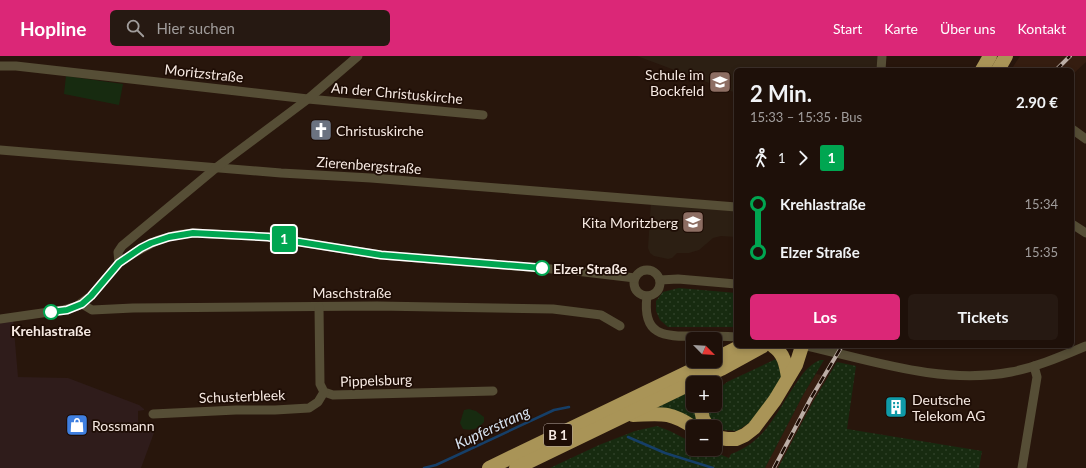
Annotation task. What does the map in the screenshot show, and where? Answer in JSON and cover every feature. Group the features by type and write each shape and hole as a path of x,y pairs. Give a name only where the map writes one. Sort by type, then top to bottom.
{"highway":[{"path":"983,68 990,56"},
{"path":"999,68 1006,56"},
{"name":"B 1","path":"722,360 756,348"},
{"path":"776,348 785,362 788,377"},
{"path":"722,437 727,439 736,439 745,435 754,428 775,400 796,365 801,348"},
{"name":"B 1","path":"489,468 704,368"},
{"name":"B 1","path":"516,468 625,416 707,368"},
{"path":"625,416 667,414 686,423"}],"street":[{"path":"119,263 118,252 122,246 216,167 308,99 358,56"},
{"path":"881,68 882,56"},
{"name":"Moritzstraße","path":"0,66 16,66 308,99"},
{"name":"An der Christuskirche","path":"308,99 483,114"},
{"path":"1074,130 1086,139"},
{"name":"Zierenbergstraße","path":"0,150 734,207"},
{"path":"1074,225 1086,233"},
{"path":"0,319 63,310 82,304 91,296 119,263 141,248 158,240 176,235 199,233 268,237 381,255 576,271 635,278"},
{"path":"649,270 656,274 660,280 658,290 647,296 641,294 634,286 635,278 641,271 649,270"},
{"path":"660,280 678,279 734,284"},
{"path":"647,296 647,319 653,328 659,332 671,336 734,337"},
{"name":"Maschstraße","path":"82,304 89,309 97,310 149,308 377,306 552,309 601,315 620,326"},
{"name":"Pippelsburg","path":"319,307 320,384 324,392 333,395 493,391"},
{"path":"815,348 890,365 945,375 965,376 1010,372 1034,366 1063,350 1086,346"},
{"path":"1022,468 1037,377 1034,366"},
{"name":"Schusterbleek","path":"153,414 309,408 318,402 324,392"}],"shaded area":[{"name":"Schule im Bockfeld","path":"637,56 882,56 881,68 734,68 734,92"},
{"path":"1020,56 1086,56 1086,62 1074,73 1074,68 1012,68"},
{"name":"Kita Moritzberg","path":"651,201 734,207 734,237 721,236 713,238 699,250 689,253 677,253 672,258 668,259 654,256 650,253 648,248"},
{"path":"13,318 18,377 68,378 139,405 144,409 138,411 138,424 148,426 155,430 141,468 0,468 0,319"},
{"path":"816,374 828,376 778,468 765,468 803,395"}],"green space":[{"path":"66,76 123,84 119,105 64,94"},
{"path":"679,288 734,293 734,327 668,327 660,320 656,311 656,301 663,292"},
{"path":"776,359 783,378 752,421 737,431 722,430 722,420 709,420 708,412 722,412 722,386 727,382"},
{"path":"820,360 824,360 803,395 765,468 550,468 599,445 635,431 657,426 686,439 686,456 722,455 729,458 731,454 742,449 759,436 773,420 803,373"},
{"path":"837,362 856,366 847,429 982,451 979,468 778,468 814,400"},
{"path":"686,393 686,412 699,412 701,420 686,420 686,421 651,410"},
{"path":"469,409 476,411 484,417 484,422 475,429 469,430 463,429 460,423 464,410"}],"waterway":[{"name":"Kupferstrang","path":"424,468 436,465 554,410 569,407"},
{"name":"Kupferstrang","path":"628,437 665,453 713,468"}],"railway":[{"path":"1058,68 1070,56"},
{"path":"774,468 811,398 841,348"}],"bus line":[{"name":"1","path":"51,312 67,310 82,304 91,296 119,263 141,248 158,240 176,235 193,233 268,237 381,255 542,268"}],"place":[{"name":"Schule im Bockfeld","path":"720,82"},
{"name":"Christuskirche","path":"321,130"},
{"name":"Kita Moritzberg","path":"693,222"},
{"name":"Elzer Straße","path":"542,268"},
{"name":"Krehlastraße","path":"51,312"},
{"name":"Deutsche Telekom AG","path":"896,407"},
{"name":"Rossmann","path":"77,425"}]}
